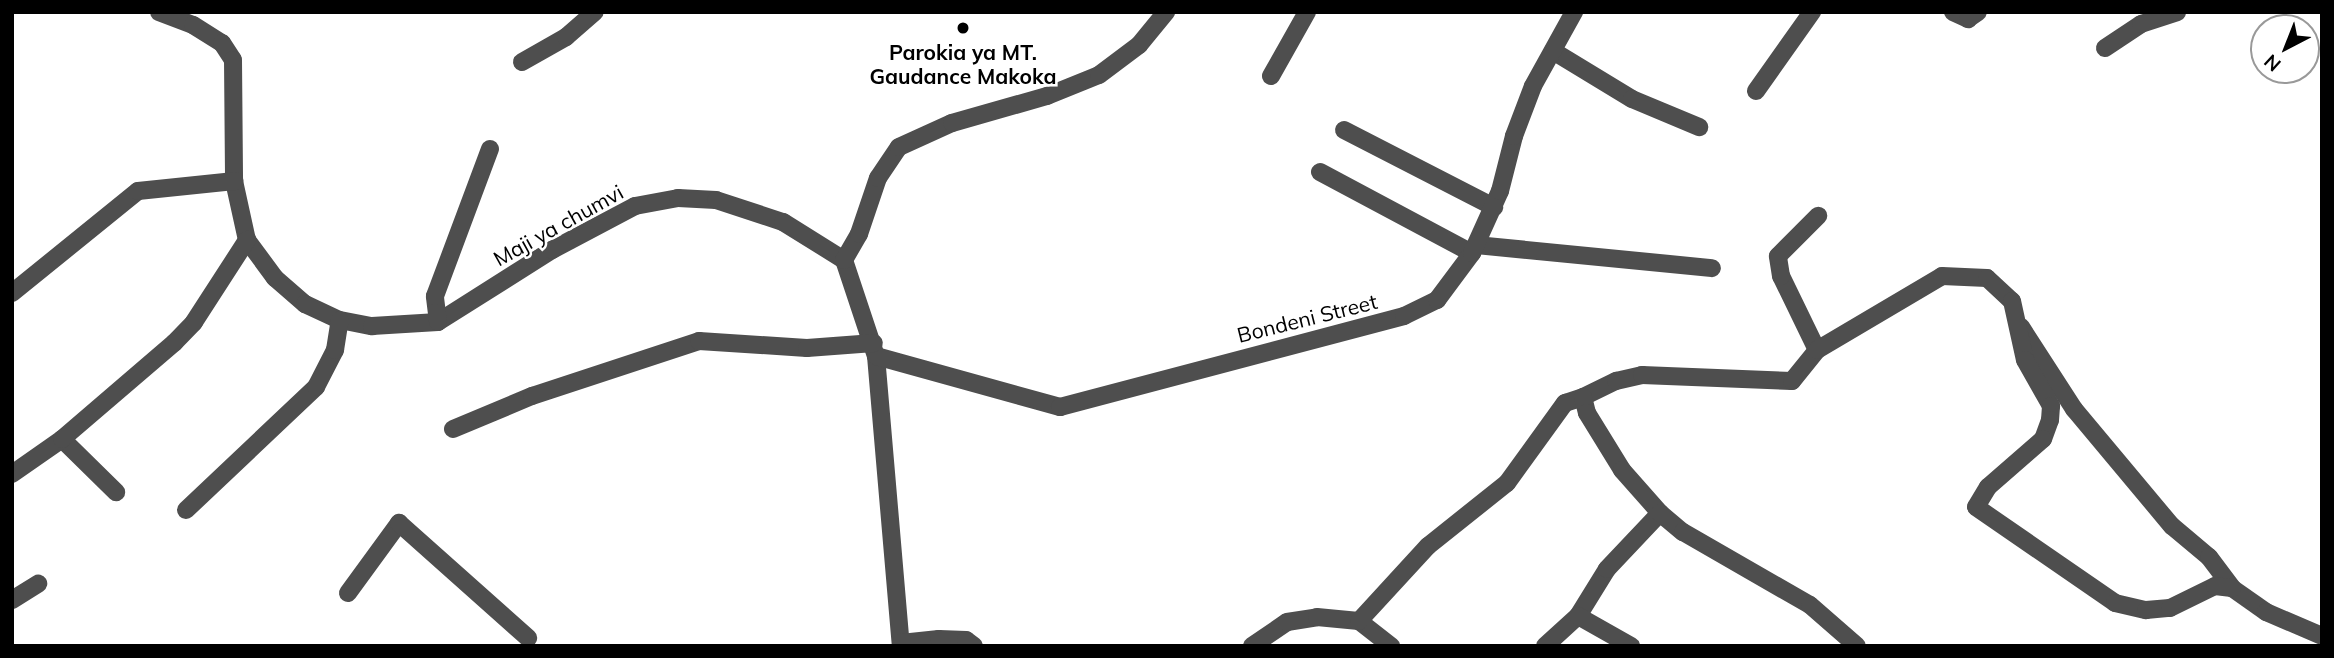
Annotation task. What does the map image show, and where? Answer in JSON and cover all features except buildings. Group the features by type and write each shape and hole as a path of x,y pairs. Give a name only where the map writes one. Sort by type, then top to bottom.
{"street":[{"path":"159,12 193,25 222,43 233,60 234,181 247,240 275,278 305,304 340,320 372,326 438,323 435,296 490,149"},
{"path":"522,62 566,37 595,12"},
{"path":"974,646 966,640 939,639 901,644 875,350 844,260 859,234 878,178 898,147 952,123 1047,96 1099,75 1139,45 1166,12"},
{"path":"1270,76 1307,12"},
{"name":"Bondeni Street","path":"453,429 532,396 699,341 875,350 1060,407 1404,316 1437,300 1474,249 1494,207 1514,136 1574,12"},
{"path":"1756,91 1812,12"},
{"path":"1953,12 1968,19 1978,12"},
{"path":"2105,48 2141,24 2178,12"},
{"path":"1553,51 1632,99 1675,113 1699,127"},
{"path":"1344,130 1494,207"},
{"path":"1320,172 1474,249 1712,268"},
{"path":"12,293 138,191 234,181"},
{"name":"Maji ya chumvi","path":"438,323 552,250 635,206 678,198 716,200 783,222 844,260"},
{"path":"1817,350 1781,276 1778,256 1818,216"},
{"path":"12,474 62,439 181,336 247,240"},
{"path":"1359,621 1428,546 1507,483 1565,403 1616,381 1642,375 1792,381 1817,350 1941,276 1955,274 1987,278 2000,286 2012,301 2021,327 2025,360 2051,406 2049,430 1988,487 1976,507 2115,603 2146,610 2170,608 2215,586 2232,588"},
{"path":"186,510 316,387 335,350 340,320"},
{"path":"2021,327 2074,409 2172,526 2209,557 2232,588 2266,612 2322,636"},
{"path":"1583,397 1587,412 1622,470 1660,513 1683,532 1810,605 1857,646"},
{"path":"62,439 116,492"},
{"path":"1545,646 1578,616 1606,569 1660,513"},
{"path":"348,593 399,523 531,643"},
{"path":"12,600 38,584"},
{"path":"1578,616 1631,646"},
{"path":"1252,646 1287,622 1317,617 1359,621 1391,646"}],"place":[{"name":"Parokia ya MT. Gaudance Makoka","path":"963,28"}]}
